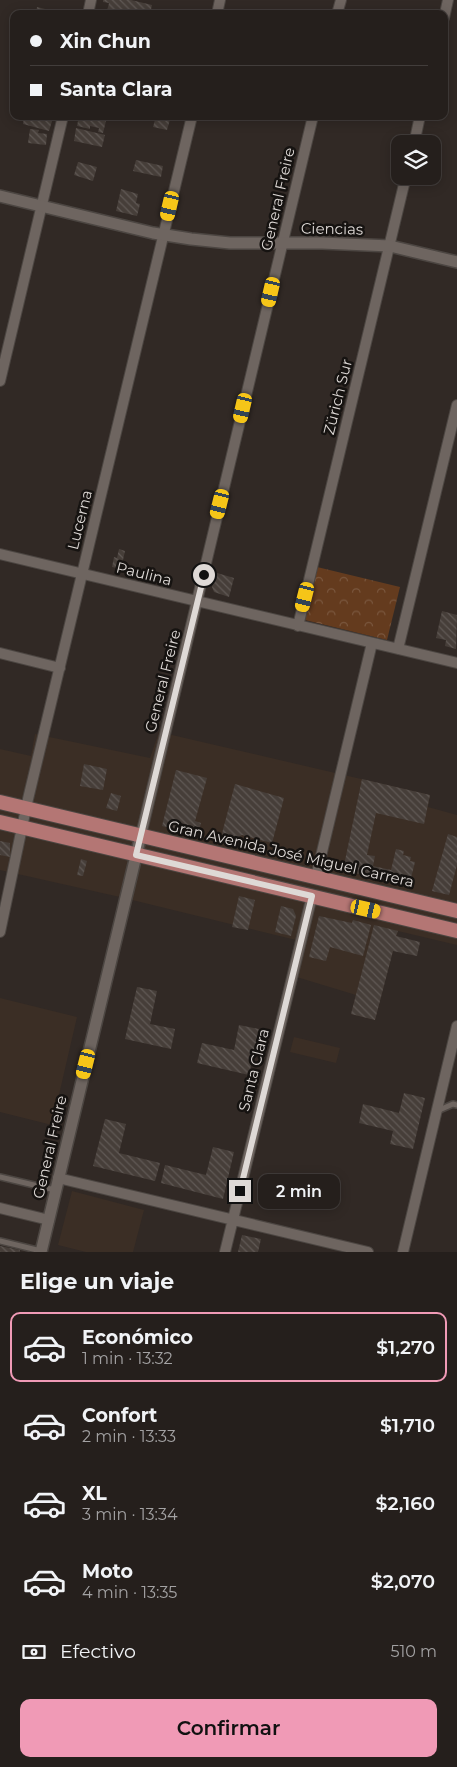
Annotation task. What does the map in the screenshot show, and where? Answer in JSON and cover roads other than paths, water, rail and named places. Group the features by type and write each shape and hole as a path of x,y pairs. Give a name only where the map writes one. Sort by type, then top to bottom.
{"main road":[{"name":"Gran Avenida José Miguel Carrera","path":"0,802 457,911"},
{"path":"0,822 457,931"}],"street":[{"path":"0,381 63,120"},
{"name":"Lucerna","path":"0,932 26,808 191,120"},
{"name":"General Freire","path":"41,1252 312,120"},
{"path":"416,135 419,120"},
{"name":"Zürich Sur","path":"298,626 404,185"},
{"name":"Ciencias","path":"0,196 164,235 209,241 390,246 457,262"},
{"path":"398,649 457,405"},
{"name":"Paulina","path":"0,554 457,663"},
{"path":"316,877 372,643"},
{"path":"0,654 60,668"},
{"name":"Santa Clara","path":"226,1252 312,896"},
{"path":"403,1252 454,1049 457,1026"},
{"path":"58,1178 368,1252"},
{"path":"0,1208 49,1220"}],"lane":[{"path":"437,1111 453,1104 457,1105"},
{"path":"0,1177 56,1190"},
{"path":"0,1241 41,1252"}]}
